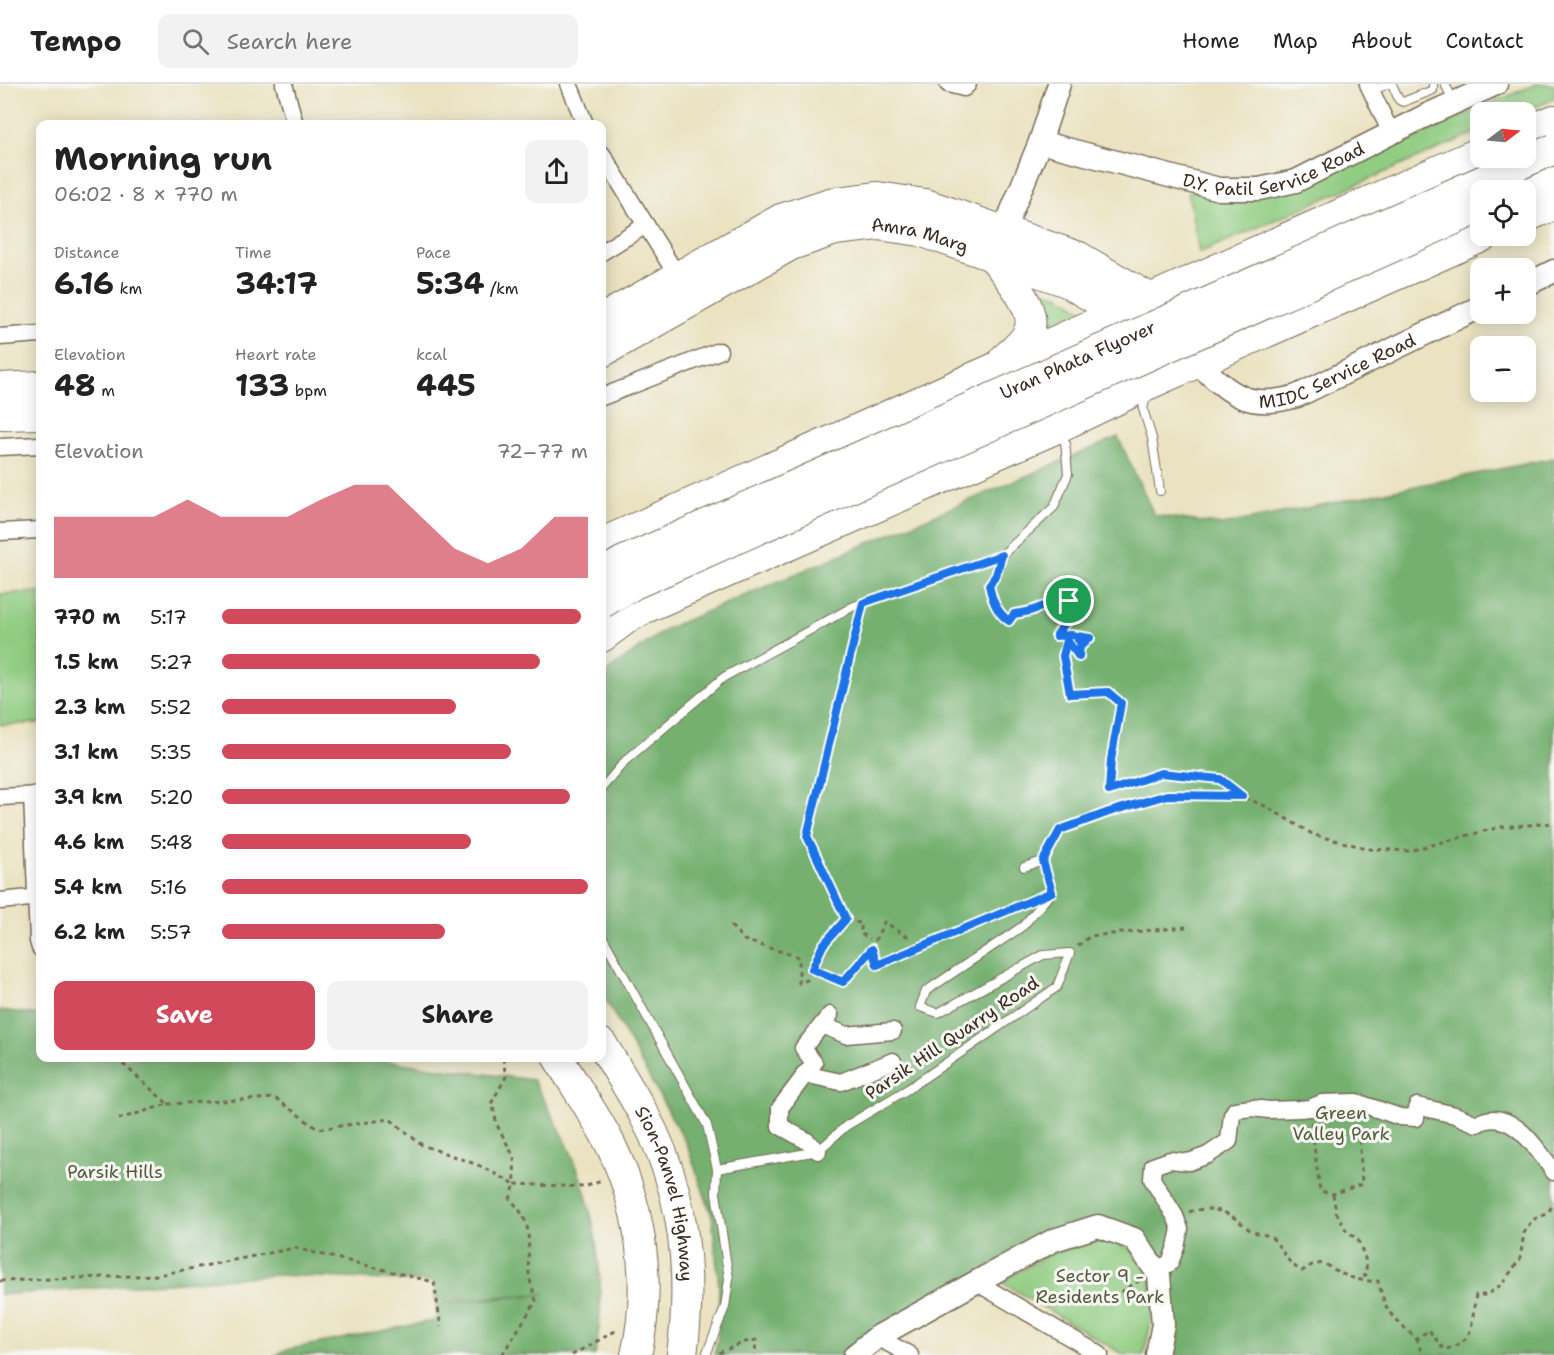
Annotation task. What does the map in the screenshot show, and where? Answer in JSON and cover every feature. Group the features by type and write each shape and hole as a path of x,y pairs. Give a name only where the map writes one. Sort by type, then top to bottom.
{"highway":[{"path":"1536,128 1554,120"},
{"name":"Uran Phata Flyover","path":"606,572 622,562 1554,149"},
{"path":"606,541 1470,156"},
{"path":"1536,184 1554,176"},
{"name":"Amra Marg","path":"606,317 781,219 830,203 878,197 925,204 1119,313 1159,380"},
{"path":"1536,213 1554,205"},
{"name":"Uran Phata Flyover","path":"606,601 657,574 1470,212"},
{"name":"Amra Marg","path":"606,350 791,245 835,230 878,225 1079,257 1151,298 1198,363"},
{"path":"606,634 645,608 1057,428 1159,380 1470,242"},
{"path":"992,369 1024,340 1031,321 1027,307 998,244"},
{"path":"1079,257 1120,273 1144,278 1171,280 1198,277"},
{"path":"0,388 36,386"},
{"path":"0,416 36,414"},
{"name":"Sion-Panvel Highway","path":"606,1051 644,1115 672,1180 680,1215 686,1261 686,1320 682,1355"},
{"name":"Sion-Panvel Highway","path":"560,1062 605,1136 619,1164 637,1223 642,1254 642,1316 636,1355"}],"street":[{"path":"284,84 294,120"},
{"path":"569,84 583,120"},
{"path":"948,84 964,88 968,84"},
{"path":"998,244 1040,142 1059,84"},
{"name":"D.Y. Patil Service Road","path":"1040,142 1219,189 1259,189 1296,181 1391,133 1423,106 1449,93 1496,84"},
{"path":"1369,88 1391,133"},
{"path":"606,160 678,277"},
{"path":"606,250 646,225"},
{"path":"1536,280 1554,271"},
{"name":"MIDC Service Road","path":"1198,363 1221,385 1241,397 1269,402 1297,396 1470,312"},
{"path":"0,337 36,334"},
{"path":"606,395 719,351"},
{"path":"1159,380 1221,385"},
{"path":"0,447 36,445"},
{"path":"0,532 36,530"},
{"path":"0,797 36,795"},
{"path":"0,901 36,897"},
{"path":"818,1151 807,1141 780,1126 780,1108 813,1063 803,1048 826,1020 846,1035 893,1030"},
{"path":"804,1074 841,1082 892,1061"},
{"path":"1156,1270 1170,1263 1180,1229 1175,1216 1152,1179 1153,1166 1170,1160 1189,1162 1208,1155 1229,1141 1232,1115 1235,1110 1307,1108 1322,1103 1356,1102 1400,1117 1416,1118 1417,1106 1439,1110 1477,1125 1484,1120 1500,1120 1532,1140 1554,1172"},
{"path":"855,1355 877,1337 1054,1240 1098,1226 1134,1239 1159,1275 1163,1324 1157,1355"},
{"path":"976,1282 1100,1355"},
{"path":"877,1337 910,1355"}],"lane":[{"path":"1369,88 1390,84 1399,100 1423,106 1435,87 1433,84"},
{"path":"1159,380 1143,409 1152,438 1160,491"},
{"path":"606,783 625,760 724,677 854,606 1002,555 1054,507 1068,474 1065,442 1066,444"},
{"path":"872,949 877,965 1052,892 1043,861 1024,867"},
{"name":"Parsik Hill Quarry Road","path":"818,1151 846,1126 908,1089 1057,987 1070,953 1043,955 938,1013 920,1007 926,991 1023,926 1052,892"},
{"path":"606,943 707,1125 717,1169 716,1193 729,1279 725,1307 706,1355"},
{"path":"717,1169 818,1151"}],"path":[{"path":"1002,555 996,575 989,585 993,603 1003,617 1009,621 1014,614 1032,611 1055,601 1069,601 1080,606 1082,610 1065,623 1056,636 1071,635 1090,638 1078,640 1085,643 1080,646 1079,657 1067,640 1063,656 1070,694 1108,692 1121,703 1111,760 1109,791 1161,773 1220,779 1242,796 1265,806 1314,835 1370,849 1409,851 1500,827 1554,823"},
{"path":"863,603 807,836 846,919 862,924 860,933 874,942 884,922 909,937 920,947"},
{"path":"1043,861 1060,830 1109,812 1167,795 1242,796"},
{"path":"731,926 744,940 799,957 799,983 807,980 823,945 846,919"},
{"path":"1070,953 1090,936 1186,927"},
{"path":"812,969 843,982 872,949"},
{"path":"121,1062 168,1104"},
{"path":"502,1355 536,1301 529,1275 529,1234 522,1212 510,1199 515,1184 514,1156 497,1125 492,1102 506,1077 504,1062"},
{"path":"119,1119 168,1104 275,1098 318,1129 390,1119 422,1145 478,1165 515,1184 584,1187"},
{"path":"1307,1108 1313,1128 1320,1191 1333,1194 1362,1184 1359,1130"},
{"path":"1333,1194 1336,1212 1346,1230 1358,1240 1365,1258 1367,1274 1359,1280"},
{"path":"1415,1340 1429,1330 1444,1350 1462,1343 1472,1330 1476,1295 1487,1295 1502,1284 1520,1259 1524,1233 1532,1220 1547,1214 1554,1203"},
{"path":"1175,1216 1204,1207 1215,1209 1239,1221 1251,1231 1268,1235 1295,1268 1302,1271 1312,1265 1324,1263 1339,1274 1359,1280 1378,1281 1389,1312 1421,1348 1421,1355"},
{"path":"0,1281 158,1275 295,1248 434,1282 441,1327"},
{"path":"1113,1296 1156,1270"},
{"path":"572,1355 642,1316"},
{"path":"715,1355 745,1342 756,1340 755,1355"}],"green space":[{"path":"1536,84 1554,84 1554,99 1536,107 1536,102 1494,102"},
{"path":"1470,112 1470,135 1199,253 1188,192 1360,160"},
{"path":"1037,288 1060,296 1087,313 1044,333 1044,311"},
{"name":"Green Valley Park","path":"1118,437 1154,515 1222,525 1554,458 1554,1355 1166,1355 1143,1236 1092,1242 966,1278 874,1330 843,1355 714,1355 718,1337 719,1286 712,1216 687,1145 606,1000 606,672 668,628"},
{"path":"36,592 36,723 0,725 0,594"},
{"name":"Parsik Hills","path":"0,1010 36,1014 36,1062 393,1062 533,1080 571,1153 587,1199 599,1266 600,1311 595,1355 276,1355 285,1350 437,1320 436,1304 544,1294 436,1301 434,1282 276,1275 0,1295"},
{"name":"Sector 9 - Residents Park","path":"1100,1235 1131,1249 1150,1276 1153,1313 1144,1355 1124,1355 1001,1282 1051,1253"}],"route":[{"path":"1002,555 996,575 989,585 993,603 1003,617 1009,621 1014,614 1032,611 1055,601 1069,601 1080,606 1082,610 1065,623 1056,636 1071,635 1090,638 1078,640 1085,643 1080,646 1079,657 1067,640 1063,656 1070,694 1108,692 1121,703 1111,760 1109,791 1161,773 1220,779 1242,796 1167,795 1109,812 1060,830 1043,861 1052,892 877,965 872,949 843,982 812,969 823,945 846,919 807,836 863,603 1002,555"}]}
